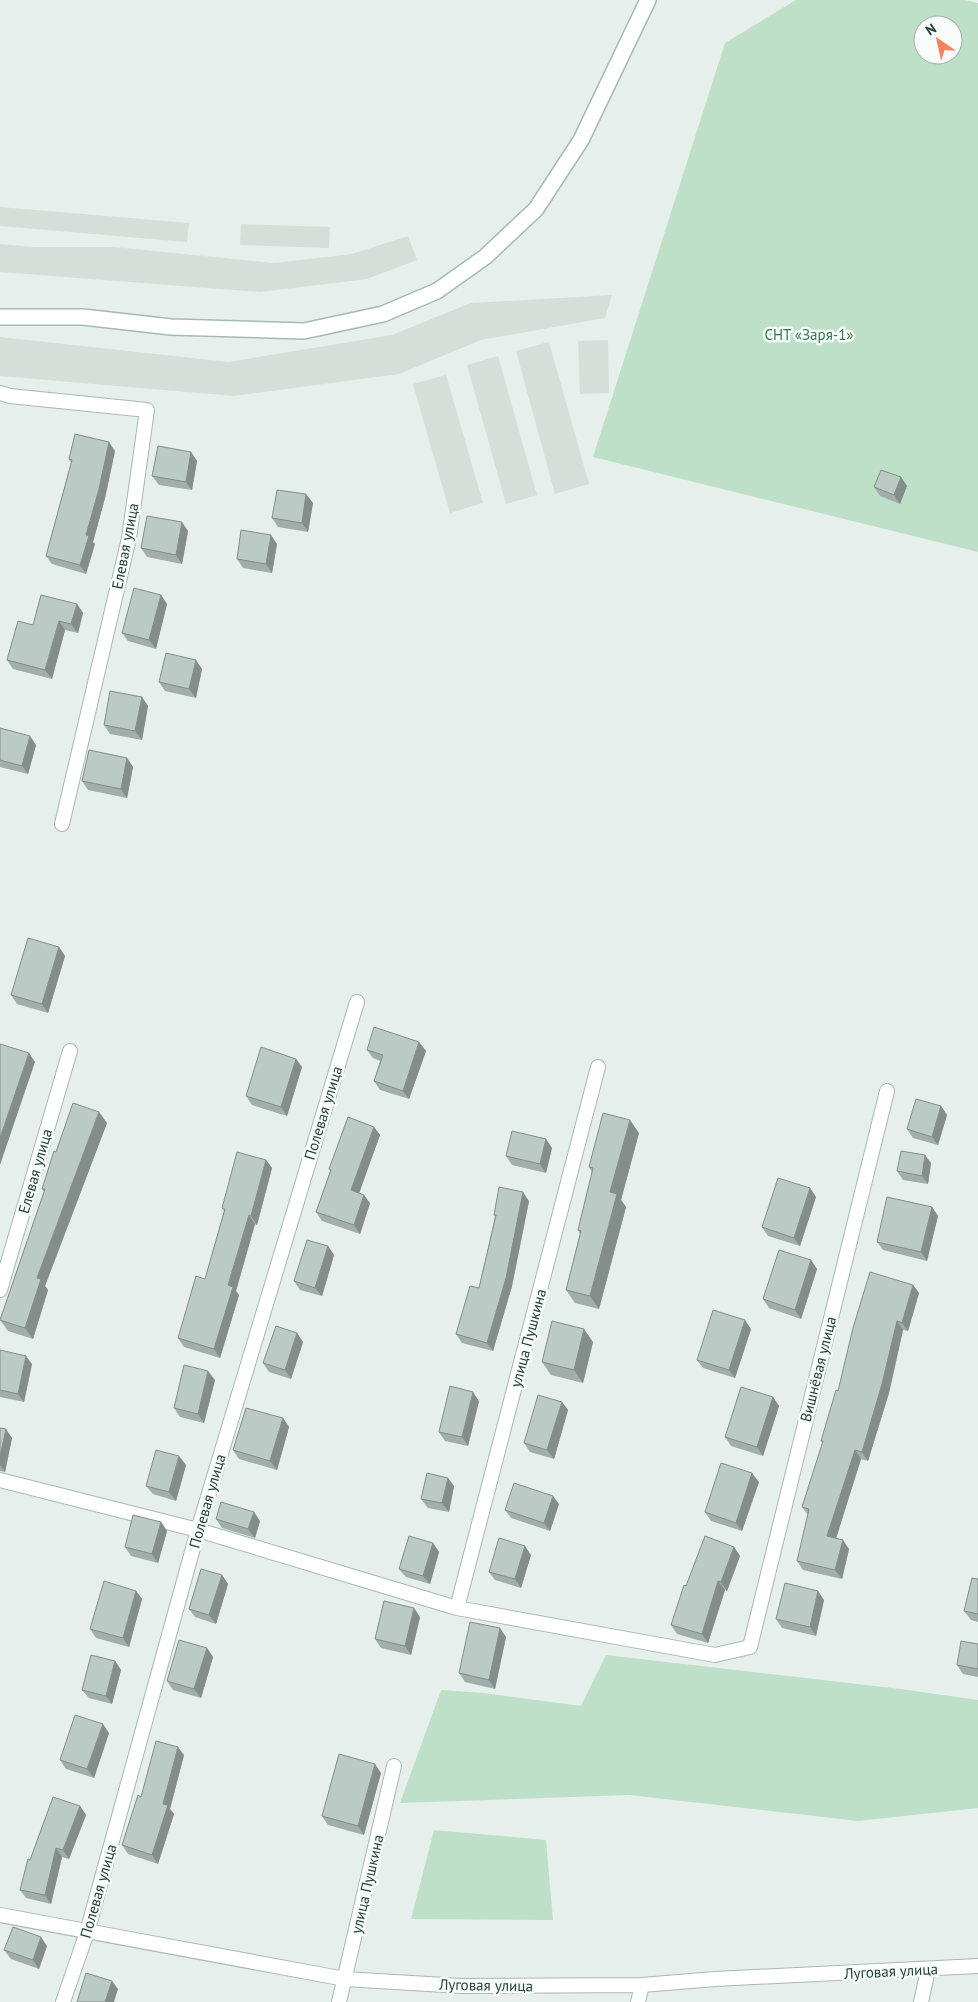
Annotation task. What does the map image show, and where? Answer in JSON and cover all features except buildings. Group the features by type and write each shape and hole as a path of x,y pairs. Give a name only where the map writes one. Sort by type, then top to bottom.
{"street":[{"path":"0,317 83,317 171,327 304,331 383,314 436,291 485,257 536,209 581,140 648,0"},
{"name":"Елевая улица","path":"0,393 10,396 147,410 129,538 62,824"},
{"name":"Полевая улица","path":"62,2002 87,1932 198,1530 357,1002"},
{"name":"Елевая улица","path":"0,1290 70,1051"},
{"name":"улица Пушкина","path":"457,1608 598,1067"},
{"name":"Вишнёвая улица","path":"457,1608 715,1655 750,1648 887,1091"},
{"path":"0,1480 198,1530 457,1608"},
{"name":"улица Пушкина","path":"339,2002 394,1766"},
{"name":"Луговая улица","path":"0,1915 345,1979 461,1986 642,1985 715,1979 928,1970 978,1966"},
{"path":"921,2002 928,1970"},
{"path":"638,2002 642,1985"}],"shaded area":[{"path":"0,207 189,223 187,242 0,226"},
{"path":"241,224 330,227 329,248 240,245"},
{"path":"408,236 417,260 367,279 260,292 0,272 0,244 34,247 114,247 274,263 352,254"},
{"path":"612,295 605,318 481,340 399,374 234,396 0,376 0,337 229,362 392,335 471,303"},
{"path":"608,340 609,393 580,394 578,341"},
{"path":"549,342 589,484 555,494 516,351"},
{"path":"498,356 537,495 506,504 467,365"},
{"path":"446,375 483,503 450,513 413,384"}],"green space":[{"name":"СНТ «Заря-1»","path":"796,0 965,0 978,3 978,552 593,457 725,43"},
{"path":"606,1655 901,1689 978,1700 978,1808 858,1821 629,1795 400,1803 441,1690 484,1693 581,1706"},
{"path":"434,1830 546,1840 553,1920 411,1919"}]}
